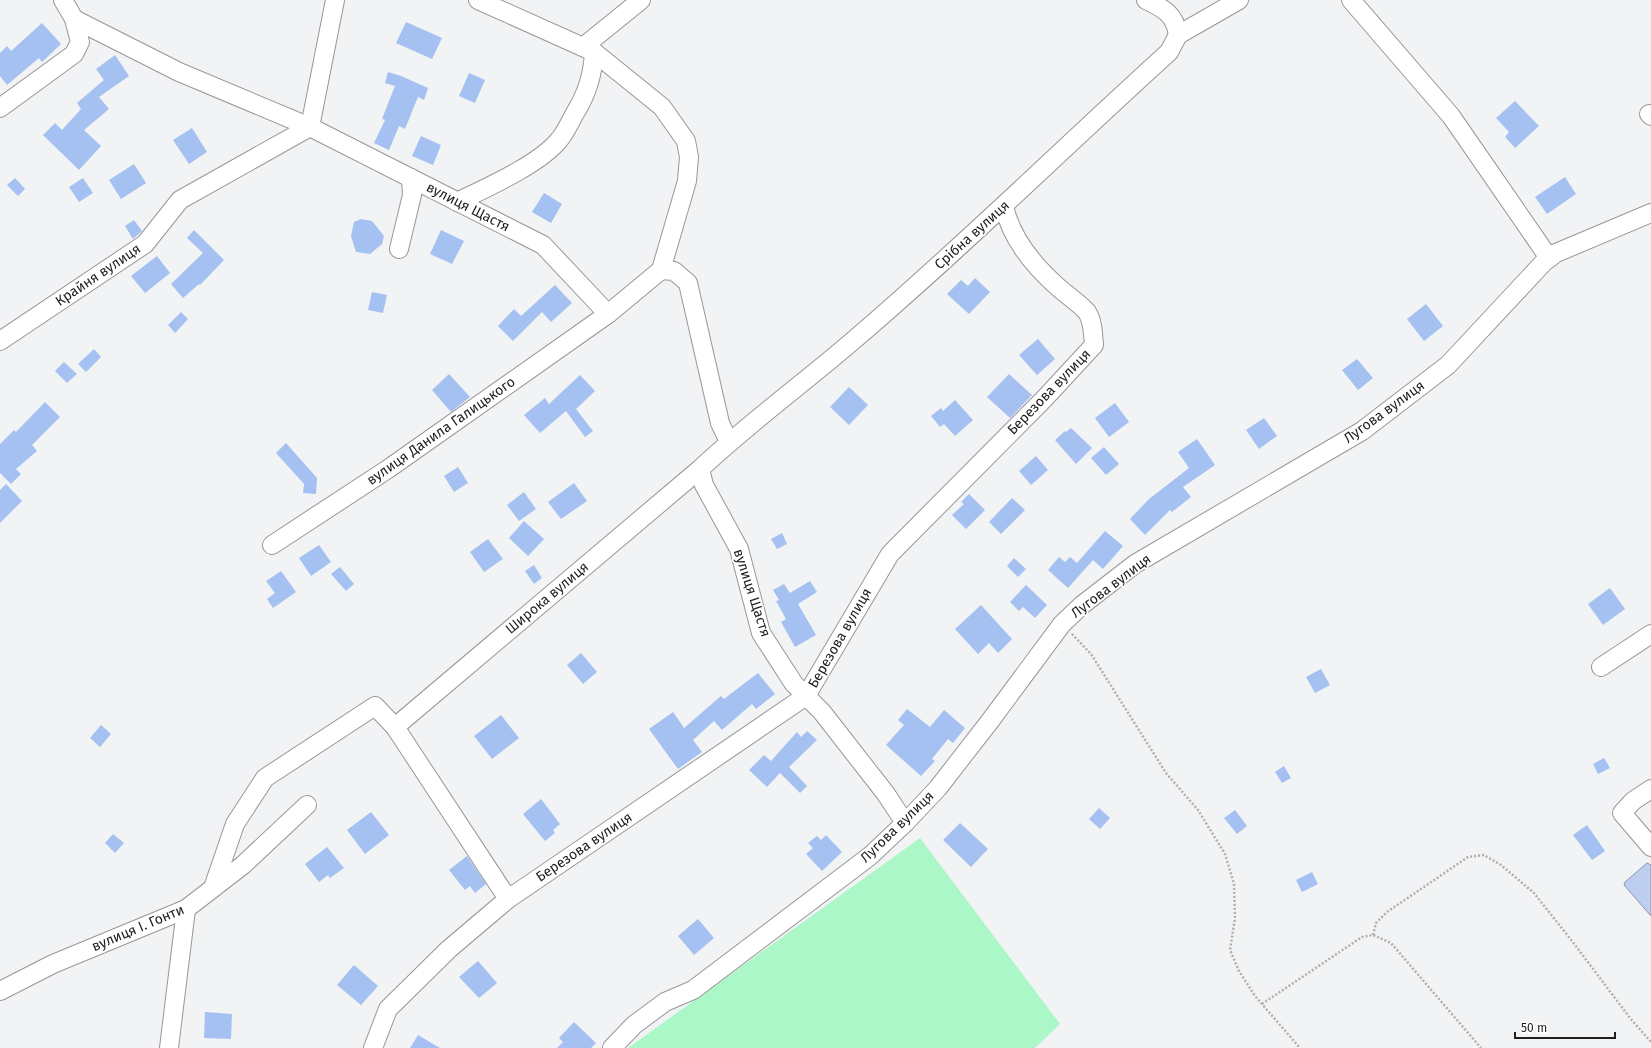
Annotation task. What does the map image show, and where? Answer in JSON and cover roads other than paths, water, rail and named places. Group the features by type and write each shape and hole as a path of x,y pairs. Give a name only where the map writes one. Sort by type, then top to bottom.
{"street":[{"path":"0,108 67,61 74,54 80,42 74,19 63,0"},
{"path":"310,127 336,0"},
{"path":"478,0 588,49 662,107 686,141 689,157 687,181 661,270 674,272 688,283 720,423 729,442"},
{"path":"588,49 641,0"},
{"path":"1146,0 1164,9 1176,23 1178,35 1239,0"},
{"path":"1351,0 1451,116 1549,258"},
{"name":"вулиця Щастя","path":"74,19 179,72 310,127 543,245 608,314"},
{"name":"Срібна вулиця","path":"700,469 729,442 854,340 1004,206 1169,52 1178,35"},
{"path":"457,202 494,184 527,165 559,141 585,96 592,74 588,49"},
{"name":"Крайня вулиця","path":"0,341 145,244 180,200 310,127"},
{"path":"399,249 412,195 411,178"},
{"name":"Березова вулиця","path":"373,1048 388,1009 449,949 508,899 806,696 890,554 1045,398 1094,345 1092,324 1087,313 1045,276 1021,247 1006,217 1004,206"},
{"name":"Лугова вулиця","path":"612,1048 634,1025 665,1002 693,990 870,856 905,823 938,788 1062,624 1082,605 1135,564 1362,431 1448,365 1544,262 1556,253 1651,212"},
{"name":"вулиця Данила Галицького","path":"272,545 388,469 608,314 661,270"},
{"name":"вулиця Щастя","path":"700,469 704,485 739,549 762,633 794,684 822,712 886,794 905,823"},
{"name":"Широка вулиця","path":"395,727 700,469"},
{"path":"1601,667 1651,634"},
{"path":"213,888 235,824 265,778 375,706 395,727 508,899"},
{"path":"1651,789 1633,802 1622,813 1651,847"},
{"name":"вулиця І. Гонти","path":"0,992 53,964 186,909 243,865 308,805"},
{"path":"169,1048 186,909"}],"water":[{"path":"1647,863 1651,865 1651,916 1624,885 1625,882"}]}
